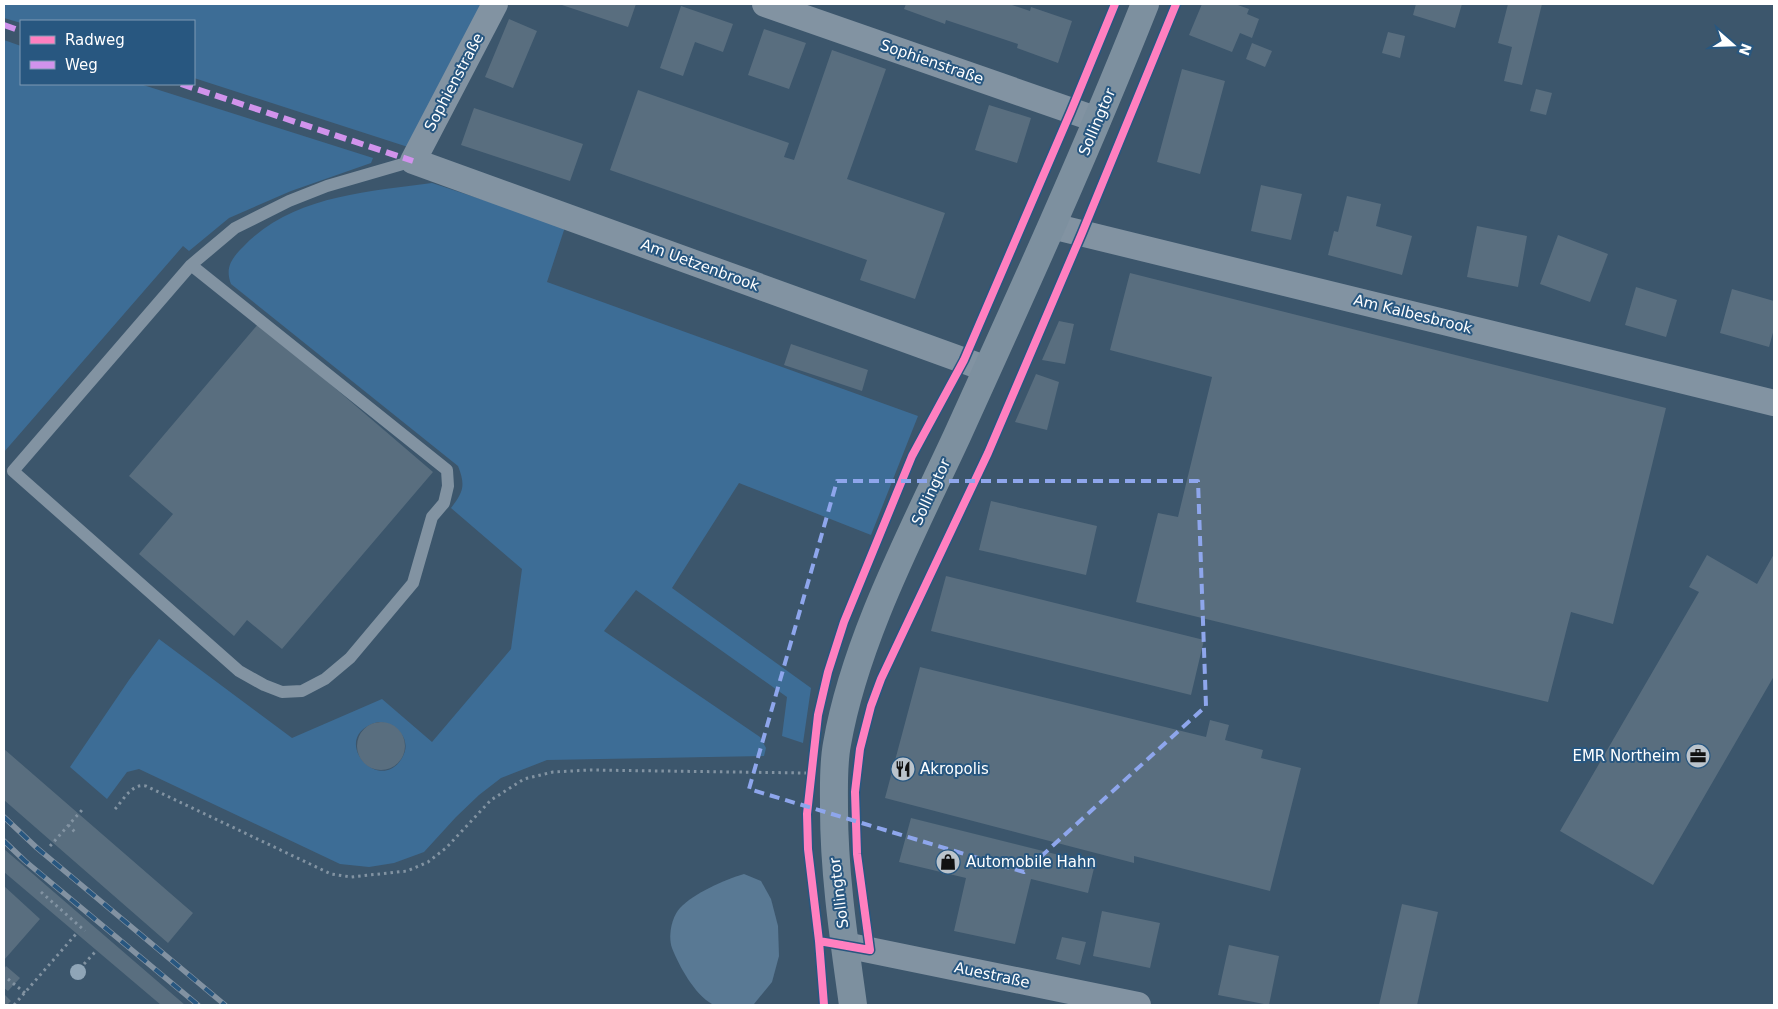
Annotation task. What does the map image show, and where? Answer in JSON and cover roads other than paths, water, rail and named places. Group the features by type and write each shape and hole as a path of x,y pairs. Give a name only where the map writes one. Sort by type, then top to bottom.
{"main road":[{"name":"Sollingtor","path":"853,1005 834,846 834,783 837,745 849,693 881,602 1052,226 1145,4"}],"street":[{"name":"Sophienstraße","path":"412,161 495,4"},
{"name":"Sophienstraße","path":"765,4 1098,120"},
{"name":"Am Uetzenbrook","path":"412,161 987,369"},
{"name":"Am Kalbesbrook","path":"1052,226 1774,403"},
{"name":"Auestraße","path":"845,945 1138,1005"}],"lane":[{"path":"191,265 447,470 448,486 444,502 432,517 413,583 350,658 325,678 302,691 282,692 239,672 13,471 191,265 235,228 289,200 327,186 412,161"}],"railway":[{"path":"4,817 37,848 225,1005"},
{"path":"4,841 25,861 198,1005"}],"place":[{"name":"EMR Northeim","path":"1698,756"},
{"name":"Akropolis","path":"903,769"},
{"name":"Automobile Hahn","path":"948,862"}]}
